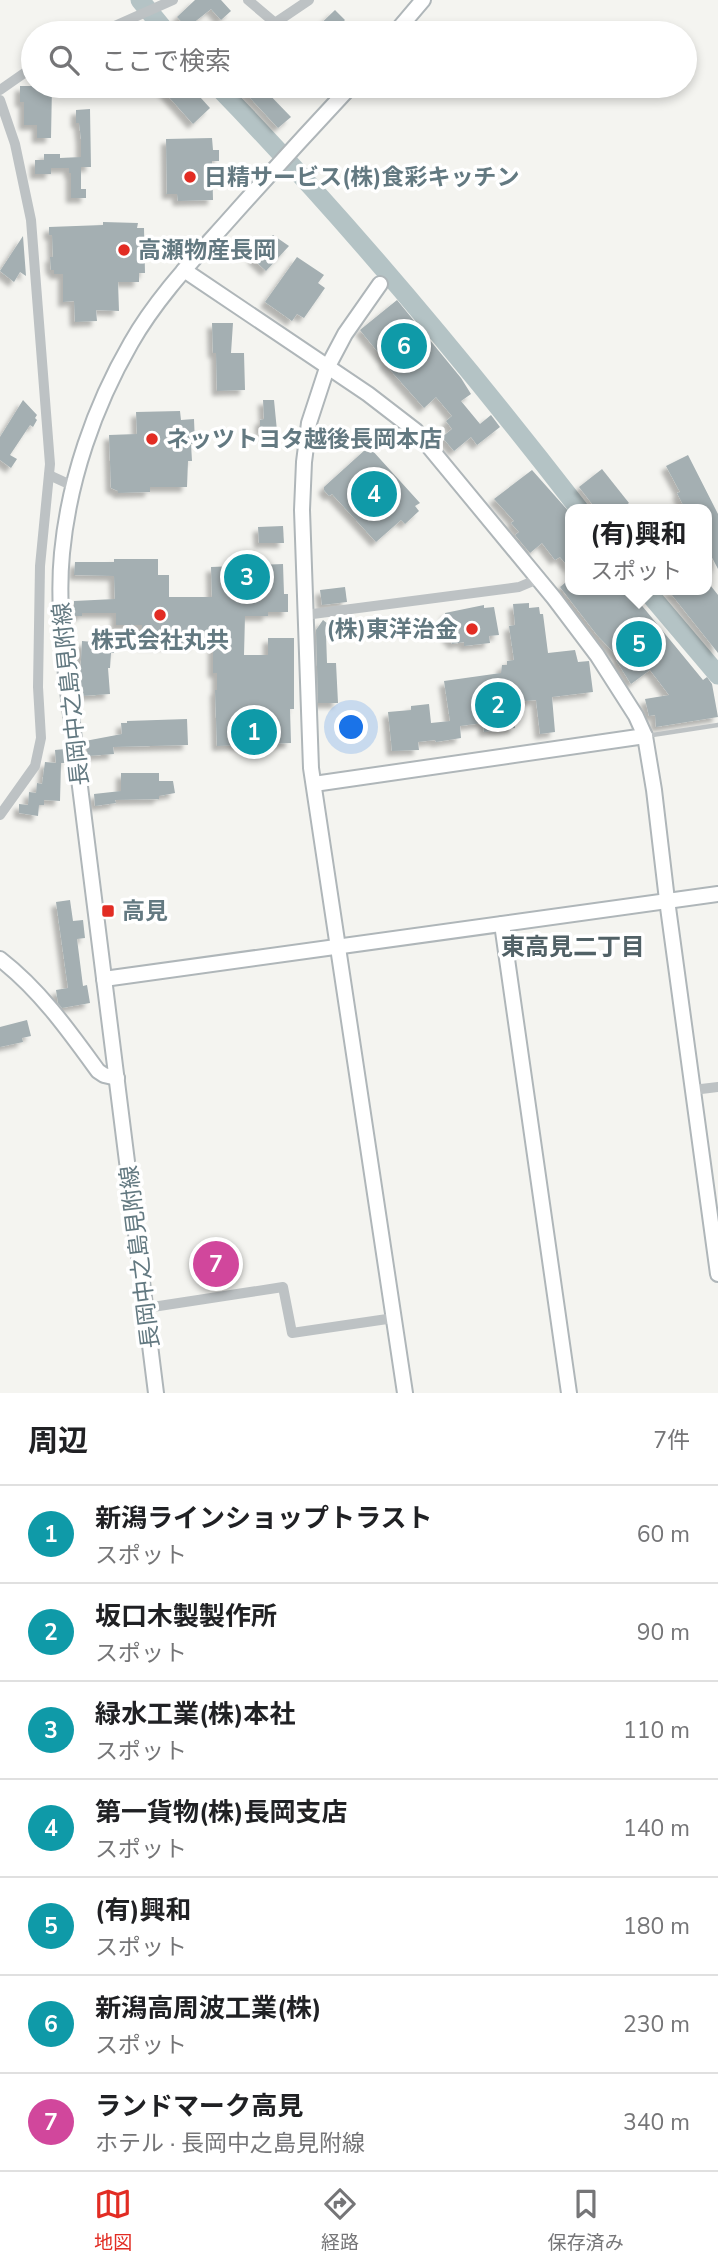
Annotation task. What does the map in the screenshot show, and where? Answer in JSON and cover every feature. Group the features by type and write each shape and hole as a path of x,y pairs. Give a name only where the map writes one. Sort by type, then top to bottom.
{"street":[{"path":"126,21 173,0"},
{"path":"248,0 273,21"},
{"path":"278,21 309,0"},
{"path":"405,21 423,0"},
{"path":"0,90 21,75"},
{"name":"長岡中之島見附線","path":"156,1393 61,618 62,553 73,486 102,399 131,342 184,270 340,98"},
{"path":"0,100 15,144 31,220 49,454 39,593 38,687 41,738 35,766 0,815"},
{"path":"184,270 368,394 416,431 597,654 636,716 645,736 654,790 718,1274"},
{"path":"380,284 345,334 327,368 309,424 302,510 311,768 405,1393"},
{"path":"49,474 73,486"},
{"path":"305,615 519,587 538,579"},
{"path":"314,784 645,736"},
{"path":"104,979 718,894"},
{"path":"502,924 569,1393"},
{"path":"0,959 25,980 55,1014 98,1071 117,1078"},
{"path":"693,1090 718,1087"},
{"path":"146,1308 283,1287 292,1333 394,1318"}],"lane":[{"path":"645,736 718,725"}],"building":[{"path":"195,0 221,0 231,11 221,20 211,9 196,21 181,21 177,17"},
{"path":"335,10 345,20 344,21 324,21"},
{"path":"20,86 21,98 52,98 51,138 37,138 37,125 24,125 24,102 20,102"},
{"path":"170,98 201,98 210,108 193,124"},
{"path":"250,98 273,98 291,117 278,128"},
{"path":"90,109 91,167 81,167 81,189 86,189 86,198 71,198 69,168 51,168 51,174 35,174 35,160 44,160 44,154 60,154 60,158 81,157 76,110"},
{"name":"日精サービス(株)食彩キッチン","path":"212,138 213,150 219,150 219,161 212,161 213,200 178,201 177,194 167,194 166,139"},
{"path":"103,222 138,223 137,228 144,228 145,273 139,273 139,282 118,282 119,311 96,310 97,321 75,322 74,301 63,302 63,274 54,274 54,270 51,270 52,235 49,235 49,227 103,225"},
{"path":"273,235 289,246 266,271 252,258"},
{"path":"23,236 26,276 20,272 14,282 0,271"},
{"path":"297,257 324,275 318,283 325,288 304,318 297,314 292,321 265,302"},
{"path":"397,300 461,378 471,394 461,401 480,424 491,415 500,427 477,445 471,437 454,451 442,437 452,429 446,421 452,416 436,397 424,408 384,363 360,330"},
{"path":"212,323 233,323 231,353 244,353 245,390 217,391"},
{"path":"23,400 37,415 37,420 33,427 30,425 10,455 17,459 11,468 0,460 0,437"},
{"path":"263,400 274,400 277,431 260,431 260,420 264,419"},
{"name":"ネッツトヨタ越後長岡本店","path":"180,411 181,420 194,419 195,444 191,444 192,461 188,461 187,487 150,487 150,492 118,493 111,488 109,435 137,434 136,412"},
{"path":"366,449 371,449 420,503 415,506 419,511 405,524 401,520 376,542 332,494 329,496 324,490 324,487"},
{"path":"688,455 718,514 718,569 712,558 712,504 682,504 677,493 680,492 666,466"},
{"path":"602,469 629,503 592,504 579,487"},
{"path":"532,470 565,507 565,563 560,557 555,560 542,543 530,553 515,535 519,532 511,523 514,521 494,499"},
{"path":"283,526 284,543 259,543 258,527"},
{"path":"114,559 158,559 158,575 169,575 169,597 212,597 211,567 283,564 284,594 288,594 288,612 268,612 268,616 245,616 244,655 268,655 268,638 294,638 291,743 217,746 217,673 213,673 213,635 195,635 195,645 142,645 142,625 116,625 116,613 82,613 82,616 74,616 74,601 115,599 114,576 74,575 75,562 114,562"},
{"path":"345,587 347,602 322,605 320,590"},
{"path":"712,587 718,595 718,653 672,595 712,595"},
{"path":"566,595 633,595 703,680 707,677 712,684 718,717 656,727 655,715 649,716 645,699 669,695 650,670 631,684 616,660 619,658"},
{"path":"529,603 529,608 539,607 540,614 543,614 548,653 575,650 578,662 589,661 593,692 552,697 555,732 540,734 536,700 515,702 515,728 484,732 483,723 460,726 461,738 418,742 419,750 392,751 388,712 411,710 411,706 429,704 431,723 450,721 444,681 501,673 502,665 514,660 509,626 515,625 513,604"},
{"name":"(株)東洋治金","path":"484,605 484,608 494,607 499,635 489,636 490,643 464,646 464,642 452,644 451,639 448,640 445,613"},
{"path":"323,620 328,624 327,663 336,663 338,703 318,703 316,630"},
{"path":"82,641 115,644 108,668 110,694 81,696"},
{"path":"187,719 188,745 113,747 114,754 88,756 85,741 122,734 121,723"},
{"path":"65,749 66,763 61,763 60,801 44,800 44,805 39,805 38,816 19,813 19,804 28,805 29,792 36,793 37,783 42,784 45,762 56,763 55,750"},
{"path":"121,773 159,773 159,781 173,781 175,793 159,796 159,799 115,800 116,803 95,806 94,794 121,791"},
{"path":"70,900 73,921 83,920 85,938 77,939 83,986 87,985 90,1003 62,1008 58,1003 56,990 68,988 56,902"},
{"path":"27,1020 31,1036 22,1038 23,1042 0,1047 0,1027"}],"waterway":[{"path":"140,0 157,21"},
{"path":"229,98 404,293 575,504"},
{"path":"650,595 718,675"}],"place":[{"name":"日精サービス(株)食彩キッチン","path":"190,177"},
{"name":"高瀬物産長岡","path":"124,250"},
{"name":"新潟高周波工業(株)","path":"404,346"},
{"name":"ネッツトヨタ越後長岡本店","path":"152,439"},
{"name":"第一貨物(株)長岡支店","path":"374,494"},
{"name":"緑水工業(株)本社","path":"247,577"},
{"name":"株式会社丸共","path":"160,615"},
{"name":"(株)東洋治金","path":"472,629"},
{"name":"(有)興和","path":"639,644"},
{"name":"坂口木製製作所","path":"498,705"},
{"name":"新潟ラインショップトラスト","path":"254,732"},
{"name":"高見","path":"108,911"},
{"name":"ランドマーク高見","path":"216,1264"}],"district":[{"name":"東高見二丁目","path":"573,947"}]}
